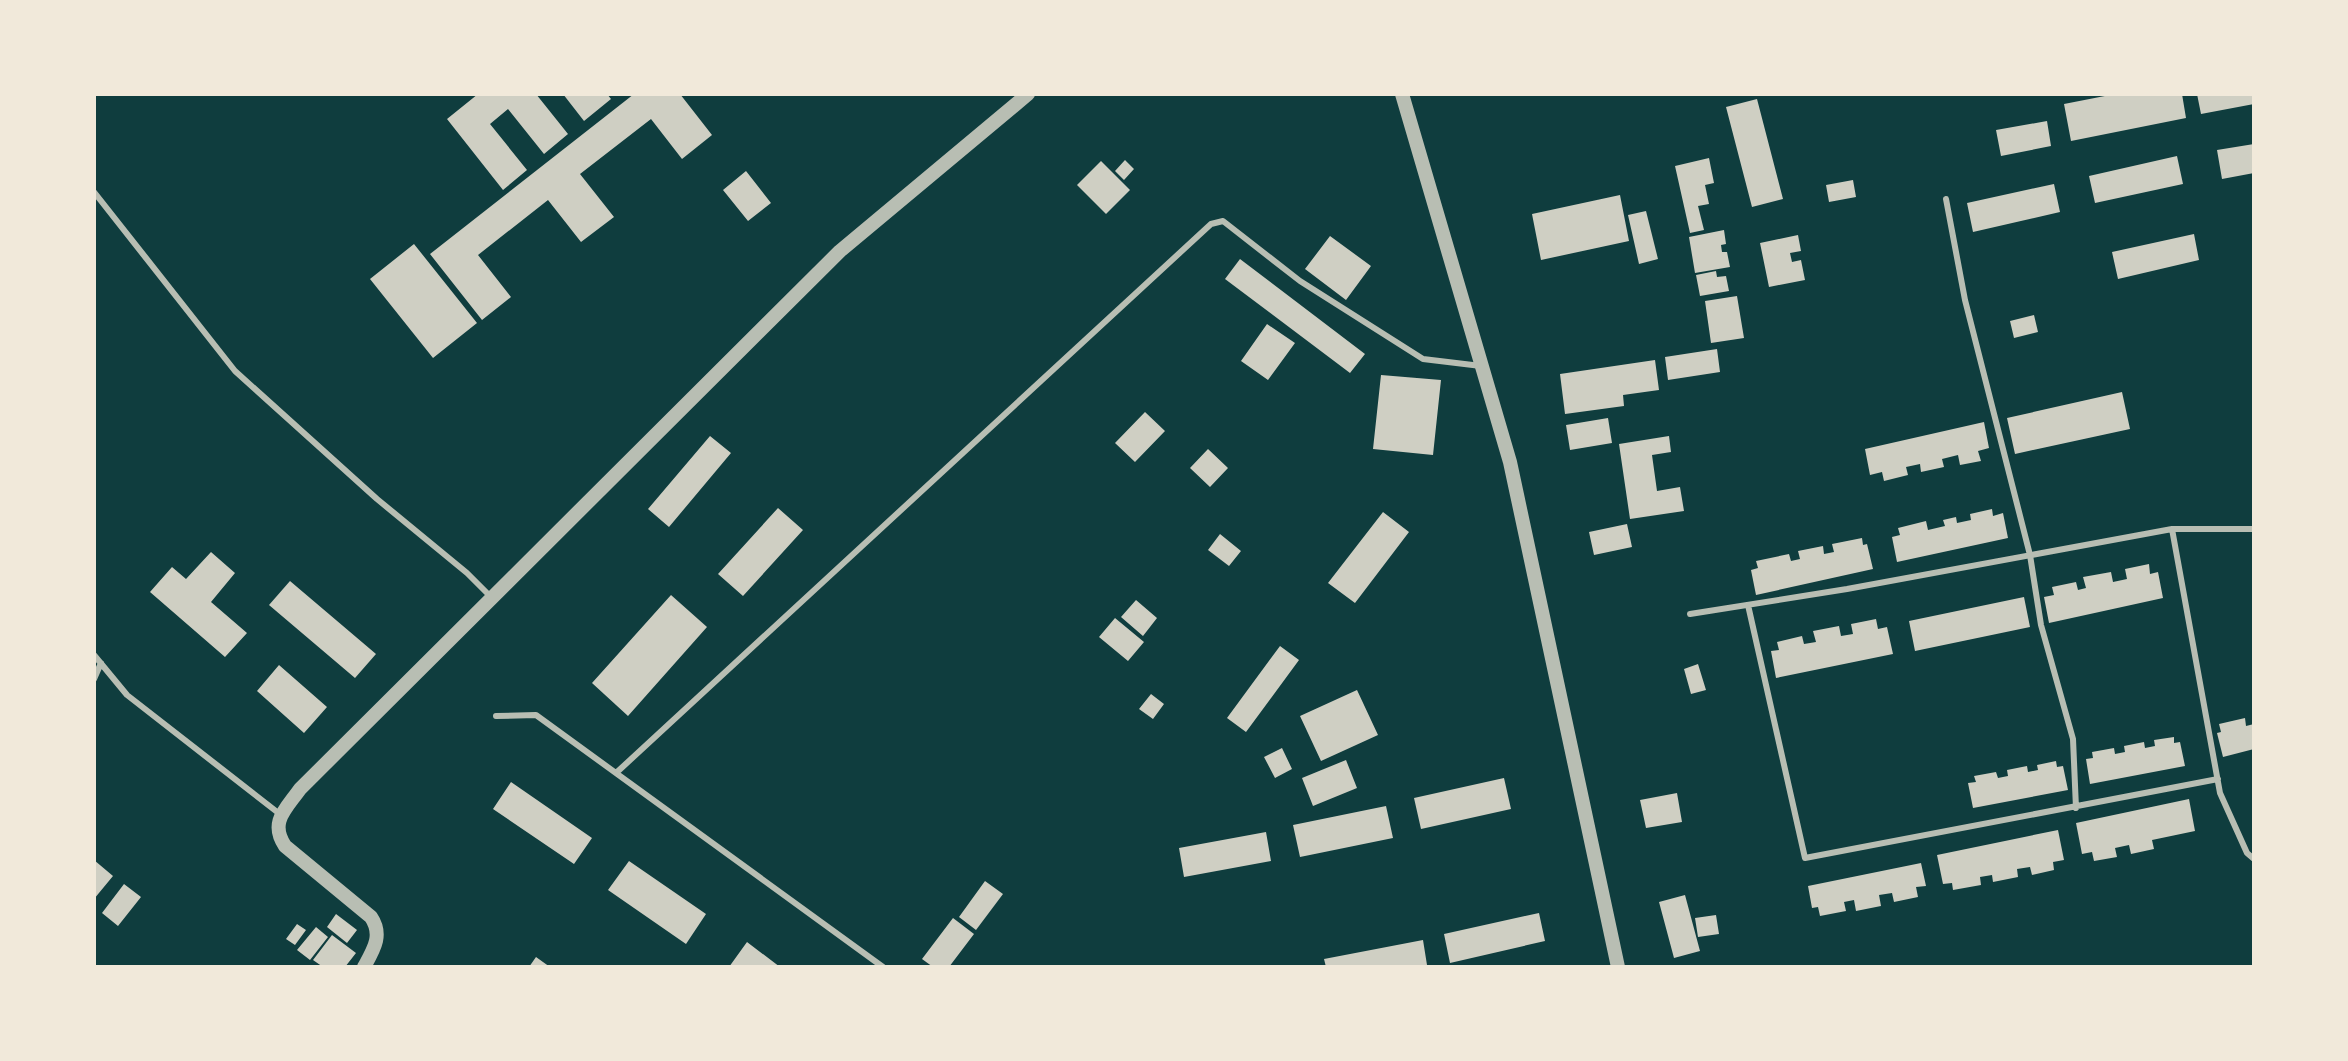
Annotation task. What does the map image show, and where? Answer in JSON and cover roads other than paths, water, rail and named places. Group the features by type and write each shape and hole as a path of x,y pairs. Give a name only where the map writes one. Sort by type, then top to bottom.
{"street":[{"path":"364,967 378,939 378,927 371,917 285,846 277,828 281,815 300,789 840,251 1028,94"},
{"path":"1402,94 1510,462 1618,967"}],"lane":[{"path":"94,192 235,371 492,598"},
{"path":"1946,199 1965,300 2030,555 2041,625 2073,739 2076,808"},
{"path":"616,773 1211,224 1223,221 1300,281 1423,359 1482,367"},
{"path":"2172,529 2220,793 2247,853 2254,859"},
{"path":"1690,614 2172,529 2254,529"},
{"path":"1748,605 1805,858 2218,779"},
{"path":"94,655 127,695 281,815"},
{"path":"94,679 101,663"},
{"path":"496,716 536,715 883,967"}]}
